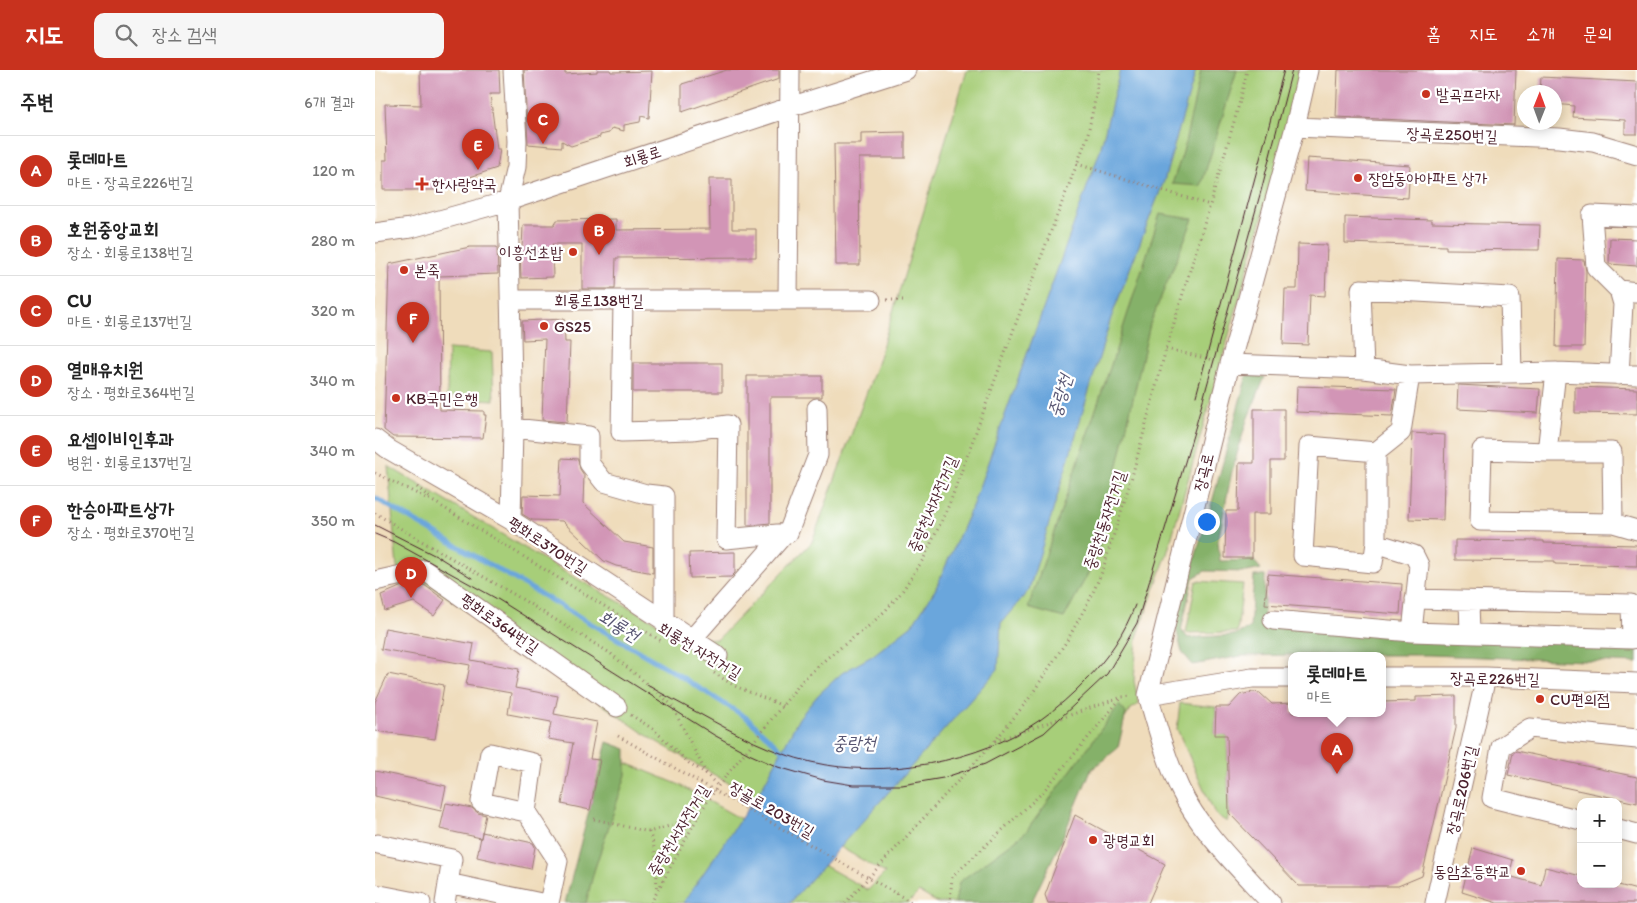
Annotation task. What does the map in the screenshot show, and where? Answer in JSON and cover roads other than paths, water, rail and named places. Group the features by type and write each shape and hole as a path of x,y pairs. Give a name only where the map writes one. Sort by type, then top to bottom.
{"street":[{"path":"511,520 513,428 508,201 517,158 513,70"},
{"path":"788,300 790,70"},
{"name":"회룡로","path":"375,233 411,228 508,201 906,70"},
{"name":"장곡로","path":"1271,903 1207,833 1180,790 1162,744 1148,695 1230,364 1295,127 1308,70"},
{"name":"장곡로250번길","path":"1295,127 1559,138 1593,142 1637,155"},
{"path":"1230,364 1364,369 1410,375 1555,372 1628,375 1623,304 1628,291 1596,267 1593,215 1637,217"},
{"path":"1364,369 1361,289 1510,297 1512,373"},
{"name":"회룡로138번길","path":"510,300 871,300"},
{"path":"623,300 621,432 692,430 728,425 726,539 785,533"},
{"path":"1547,452 1555,372"},
{"path":"1375,452 1376,543 1373,563 1303,556 1309,446 1375,452 1401,432 1410,375"},
{"path":"692,639 785,533 788,533 818,455 817,408"},
{"path":"513,428 589,436 589,463 604,482 646,494 665,496 664,622"},
{"name":"평화로370번길","path":"375,439 388,450 511,520 692,639 715,664"},
{"path":"1613,523 1612,452 1482,450 1480,521 1613,523 1637,530"},
{"path":"1376,543 1414,555 1419,565 1412,632"},
{"name":"평화로364번길","path":"375,581 424,570 624,711"},
{"path":"1273,620 1412,632 1632,640 1631,604 1415,599"},
{"path":"1469,601 1470,634"},
{"name":"장곡로226번길","path":"1386,677 1486,676 1637,683"},
{"name":"장곡로206번길","path":"1435,903 1486,676"},
{"path":"1148,695 1252,678 1288,678"},
{"path":"1492,798 1501,747 1530,728 1637,739"},
{"path":"1461,788 1492,798 1577,819"},
{"path":"526,812 558,861 549,903"},
{"path":"1622,831 1637,834"},
{"path":"378,844 452,859 445,903"},
{"path":"448,883 541,903"},
{"path":"375,894 421,903"}],"water":[{"name":"중랑천","path":"1120,70 1196,70 1164,181 1111,318 1029,590 1001,623 998,669 790,903 683,903 763,786 799,718 818,695 842,673 872,656 912,625 935,590 973,504 1100,151"}],"waterway":[{"name":"회룡천","path":"375,498 669,669 747,718 785,753"}],"tram line":[{"path":"1196,396 1284,70"},
{"path":"375,534 394,542 499,600 714,735 778,767 823,780 853,785 902,785 943,778 985,764 1044,733 1107,674 1137,623 1196,425 1261,191 1292,70"},
{"path":"375,525 440,558 472,578"},
{"path":"647,685 741,736 782,754 839,767 869,769 930,764 960,757 988,747 1015,735 1052,711 1094,672 1121,635 1135,605"}],"place":[{"name":"발곡프라자","path":"1426,94"},
{"name":"CU","path":"543,144"},
{"name":"요셉이비인후과","path":"478,170"},
{"name":"장암동아아파트 상가","path":"1358,178"},
{"name":"한사랑약국","path":"422,184"},
{"name":"이흥선초밥","path":"573,252"},
{"name":"호원중앙교회","path":"599,255"},
{"name":"본죽","path":"404,270"},
{"name":"GS25","path":"544,326"},
{"name":"한승아파트상가","path":"413,343"},
{"name":"KB국민은행","path":"396,398"},
{"name":"열매유치원","path":"411,598"},
{"name":"CU편의점","path":"1540,699"},
{"name":"롯데마트","path":"1337,774"},
{"name":"광명교회","path":"1093,840"},
{"name":"동암초등학교","path":"1521,871"}]}
